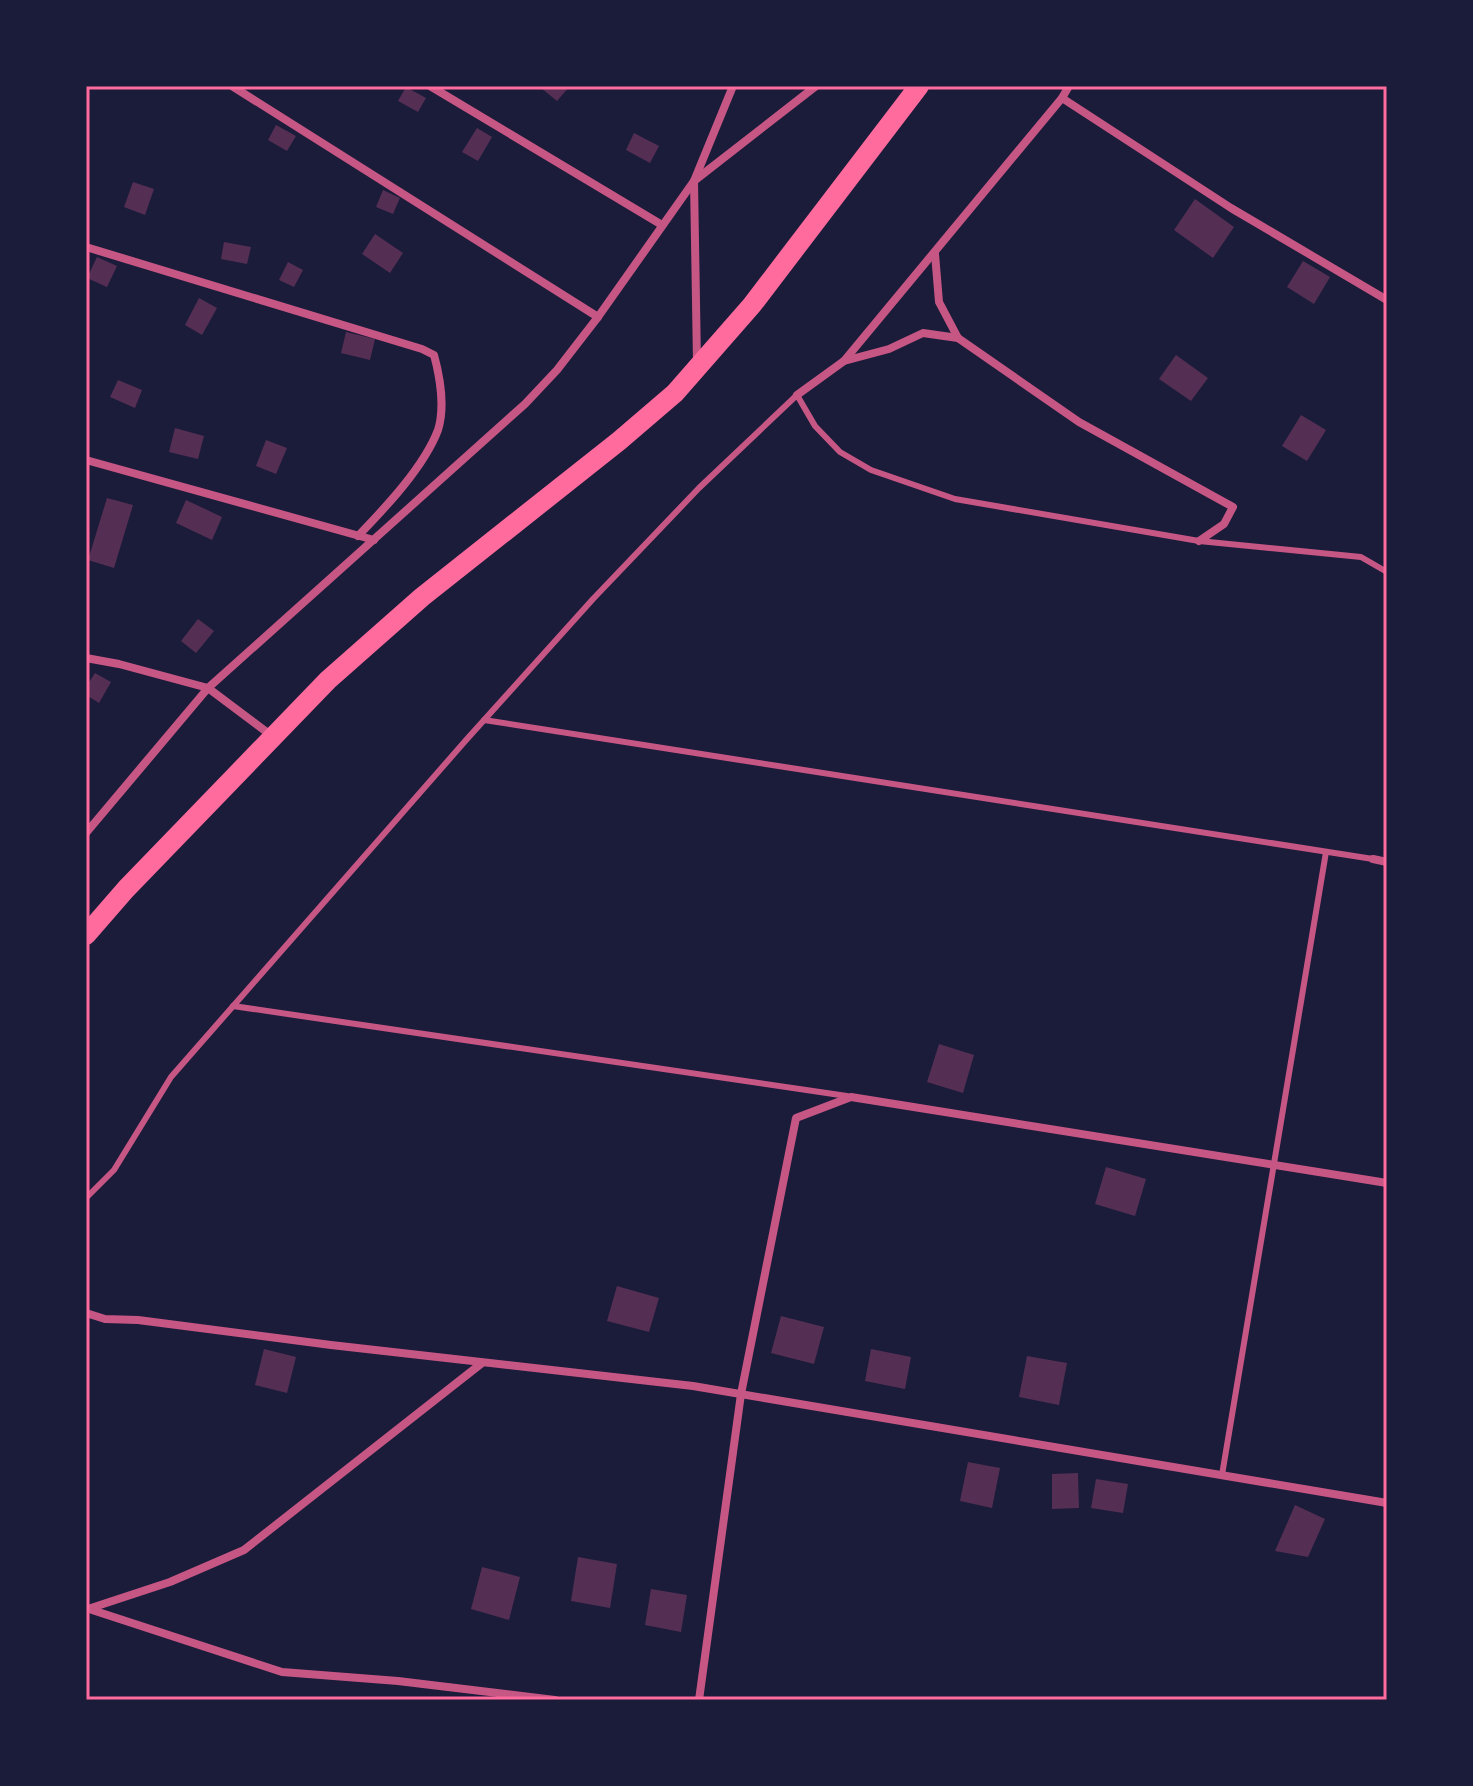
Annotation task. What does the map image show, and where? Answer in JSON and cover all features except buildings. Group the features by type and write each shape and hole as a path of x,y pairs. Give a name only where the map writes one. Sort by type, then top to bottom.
{"main road":[{"path":"86,935 126,889 328,680 380,633 652,414 698,370 752,305 919,86"}],"street":[{"path":"232,86 598,317"},
{"path":"430,86 662,225"},
{"path":"86,833 208,688 525,404 557,370 694,181 733,86"},
{"path":"694,181 816,86"},
{"path":"797,395 844,361 935,254 1069,86"},
{"path":"1062,98 1231,208 1387,300"},
{"path":"694,181 698,370"},
{"path":"86,247 434,355 439,372 438,429 417,466 390,502 358,536"},
{"path":"935,254 939,302 958,338"},
{"path":"844,361 889,349 923,333 958,338 1079,422 1233,507 1224,524 1199,541"},
{"path":"86,460 374,540"},
{"path":"86,658 208,688 272,736"},
{"path":"1373,859 1387,862"},
{"path":"699,1700 741,1394 796,1118 851,1097 1387,1183"},
{"path":"86,1313 105,1319 138,1320 693,1386 1387,1503"},
{"path":"89,1608 170,1582 244,1550 482,1363"},
{"path":"89,1608 282,1672 398,1681 555,1700"}],"lane":[{"path":"86,1198 114,1170 171,1077 484,720 688,499 797,395 815,426 840,452 871,470 955,499 1199,541 1361,557 1387,572"},
{"path":"484,720 1373,859"},
{"path":"1222,1475 1326,852"},
{"path":"233,1006 851,1097"}]}
